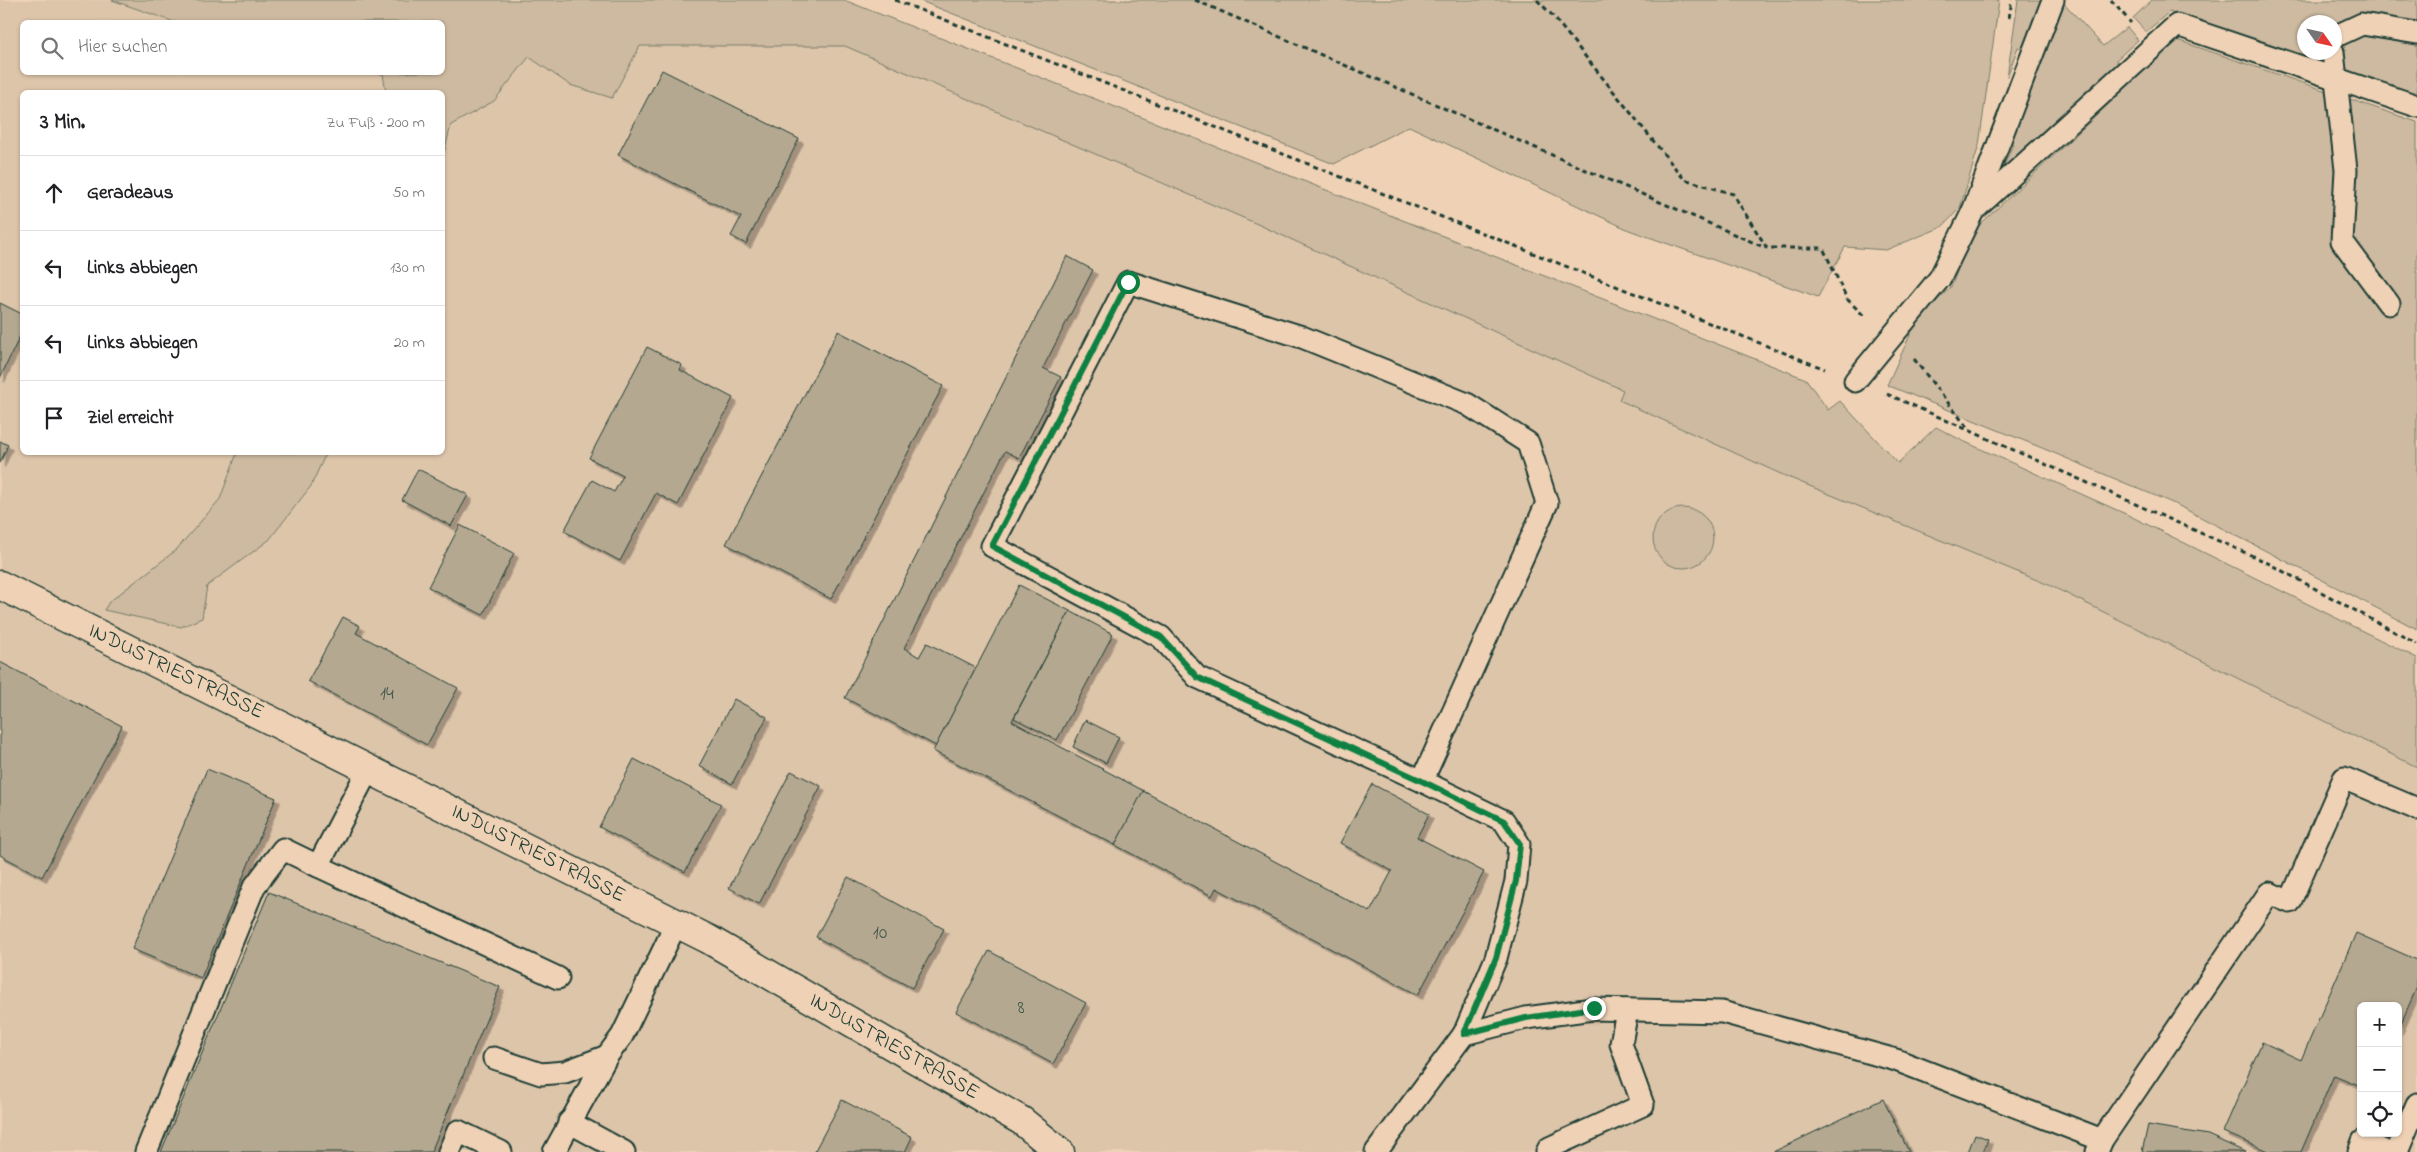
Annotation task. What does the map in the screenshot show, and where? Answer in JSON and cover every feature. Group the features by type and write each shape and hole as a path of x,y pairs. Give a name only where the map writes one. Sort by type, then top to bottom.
{"street":[{"name":"INDUSTRIESTRASSE","path":"0,585 369,768 708,940 1022,1121 1060,1152"}],"lane":[{"path":"1856,381 1940,278 1973,211 2053,0"},
{"path":"2342,33 2362,24 2417,33"},
{"path":"1973,211 2178,25 2417,106"},
{"path":"2334,60 2346,170 2342,241 2389,304"},
{"path":"1376,1152 1464,1034 1496,958 1516,881 1520,844 1504,821 1197,677 1161,637 992,546 1128,282 1302,337 1467,404 1528,443 1547,503 1422,781"},
{"path":"318,866 369,768"},
{"path":"1464,1034 1526,1018 1594,1008 1722,1012 1896,1060 2100,1146 2269,893 2290,902 2344,778 2417,809"},
{"path":"146,1152 254,887 283,849 558,978"},
{"path":"554,1152 607,1056 622,1036 676,924"},
{"path":"1547,1152 1549,1148 1643,1105 1621,1044 1627,1010"},
{"path":"494,1058 541,1074 565,1072 607,1056"},
{"path":"2397,1152 2417,1104"},
{"path":"569,1122 624,1152"},
{"path":"449,1152 458,1131 501,1152"},
{"path":"2359,1152 2363,1141 2386,1152"}],"path":[{"path":"894,0 1856,381 2264,561 2417,644"},
{"path":"1194,0 1767,248 1823,248 1847,299 1872,324 1894,334 1968,429"},
{"path":"1537,0 1552,15 1684,178 1733,194 1767,248"},
{"path":"2111,0 2134,26"}],"shaded area":[{"path":"0,0 792,0 2417,743 2417,1152 0,1152"},
{"path":"112,0 844,0 1806,379 1828,410 1840,401 1898,463 1936,427 2128,515 2417,658 2417,767 2049,585 1783,475 1619,400 1623,390 1255,223 845,46 640,46 612,98 570,85 529,57 494,101 451,125 445,149 445,90 386,90 383,75 445,75 445,20 168,20"},
{"path":"918,0 1999,0 1979,145 1960,208 1942,227 1886,250 1845,247 1818,297 1629,230 1409,126 1334,164"},
{"path":"2018,0 2042,0 2023,49 2018,47 2007,77"},
{"path":"2152,0 2417,0 2417,97 2309,60 2342,60 2342,15 2297,15 2297,56 2169,12 2146,32 2133,18"},
{"path":"2064,3 2103,46 2127,27 2138,40 2116,60 2118,64 2001,173 2013,144 2009,142"},
{"path":"2177,40 2417,122 2417,629 2177,505 1887,385 1917,320 1951,287 1973,231"},
{"path":"236,455 325,455 311,486 269,540 207,586 202,618 181,627 104,610 109,602 176,550 220,499"},
{"path":"1677,508 1689,508 1700,513 1708,521 1713,532 1711,550 1700,563 1689,568 1677,568 1666,563 1658,555 1653,544 1653,532 1658,521 1666,513"}],"building":[{"path":"662,70 799,139 746,244 731,236 741,217 618,155"},
{"path":"1067,256 1093,270 1043,368 1061,377 1019,458 1005,451 904,648 919,657 927,643 976,668 936,746 845,698"},
{"path":"0,303 20,313 20,336 0,378"},
{"path":"838,331 943,386 831,599 726,544"},
{"path":"647,347 682,365 680,370 733,398 678,505 656,493 620,561 564,531 592,480 614,492 623,476 589,458"},
{"path":"0,441 8,445 0,463"},
{"path":"418,469 468,495 451,526 402,500"},
{"path":"460,525 514,553 483,615 428,587"},
{"path":"1019,585 1070,611 1012,721 1144,791 1115,845 933,751"},
{"path":"1070,611 1113,634 1057,740 1014,718"},
{"path":"343,617 360,626 356,633 458,688 427,745 308,681"},
{"path":"0,662 122,726 42,877 0,855"},
{"path":"734,699 767,717 732,784 699,766"},
{"path":"1085,720 1119,737 1106,763 1073,747"},
{"path":"634,759 721,804 685,872 599,827"},
{"path":"207,769 276,798 201,978 132,949"},
{"path":"791,771 821,786 759,904 729,888"},
{"path":"1372,784 1429,814 1417,837 1484,872 1418,995 1216,888 1212,896 1115,845 1143,791 1370,912 1392,871 1340,843"},
{"path":"848,877 944,929 912,988 816,937"},
{"path":"269,892 500,987 431,1152 161,1152"},
{"path":"2356,933 2417,960 2417,987 2402,1021 2402,1002 2357,1002 2357,1084 2334,1075 2301,1152 2270,1152 2223,1132 2262,1042 2301,1060"},
{"path":"989,951 1086,1003 1053,1064 956,1012"},
{"path":"1883,1099 1909,1152 1773,1152"},
{"path":"842,1100 912,1137 905,1152 814,1152"},
{"path":"2148,1125 2208,1135 2245,1152 2142,1152"},
{"path":"1975,1134 1988,1139 1983,1152 1968,1152"}],"route":[{"path":"1128,282 992,546 1161,637 1197,677 1504,821 1520,844 1516,881 1496,958 1464,1034 1526,1018 1594,1008"}]}
